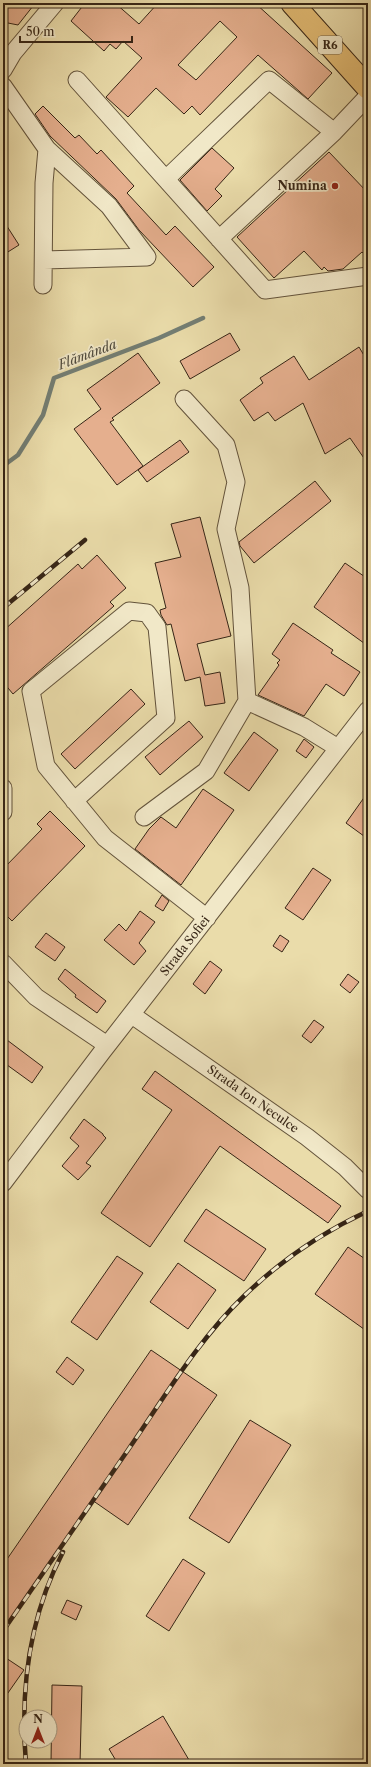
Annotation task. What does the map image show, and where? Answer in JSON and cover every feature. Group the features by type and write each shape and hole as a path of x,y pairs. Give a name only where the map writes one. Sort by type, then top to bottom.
{"highway":[{"name":"R6","path":"292,3 368,88"}],"street":[{"path":"3,70 13,53 55,3"},
{"path":"77,80 265,290 368,276"},
{"path":"166,179 269,80 334,132"},
{"path":"3,86 47,149 109,206 147,257 44,260"},
{"path":"219,239 334,132 368,96"},
{"path":"43,285 44,183 47,149"},
{"path":"144,817 206,771 247,701 240,588 226,529 236,482 226,445 184,399"},
{"path":"74,801 166,718 157,627 147,613 129,611 31,691 46,766 74,801 105,838 206,918"},
{"path":"247,701 304,727 338,748"},
{"name":"Strada Sofiei","path":"3,1183 107,1045 132,1015 338,748 365,719"},
{"path":"3,788 3,812"},
{"path":"3,963 36,997 107,1045"},
{"name":"Strada Ion Neculce","path":"132,1015 308,1137 345,1168 368,1190"}],"building":[{"path":"3,3 22,3 33,6 18,25 3,22"},
{"path":"85,3 115,3 139,24 158,3 255,3 332,73 308,99 258,55 200,115 192,106 184,114 156,88 128,117 106,97 142,58 123,41 116,49 110,44 104,51 71,21","holes":["220,21 237,37 196,80 178,65"]},
{"path":"43,106 75,138 79,135 97,154 101,150 134,186 127,193 166,235 175,226 214,267 193,287 139,230 116,199 50,136 35,114"},
{"path":"212,148 234,168 215,189 222,196 207,211 180,180"},
{"path":"329,152 368,193 368,258 362,252 343,269 328,271 324,267 322,270 304,251 274,278 237,237"},
{"path":"3,220 19,245 3,255"},
{"path":"230,333 240,350 190,379 180,361"},
{"path":"359,347 368,362 368,464 350,438 325,454 303,403 275,421 268,412 254,421 240,400 263,383 260,378 294,356 309,380"},
{"path":"138,353 160,383 112,418 114,420 110,422 143,466 117,485 74,429 101,409 87,390"},
{"path":"180,440 189,452 147,482 138,470"},
{"path":"315,481 331,501 254,563 240,546 239,542"},
{"path":"200,517 231,636 197,644 205,675 220,672 225,703 205,706 200,677 185,681 171,624 167,625 161,615 160,610 166,608 155,563 181,557 171,524"},
{"path":"97,555 126,588 110,602 114,606 13,694 3,682 3,631 78,564 82,569"},
{"path":"345,563 368,579 368,646 314,607"},
{"path":"293,623 333,650 331,653 360,672 344,696 326,684 304,716 258,695 279,665 277,663 280,660 272,654"},
{"path":"131,689 145,704 75,769 61,754"},
{"path":"189,721 203,737 160,775 145,757"},
{"path":"254,732 278,750 249,791 224,773"},
{"path":"304,739 314,747 306,758 296,751"},
{"path":"203,789 234,810 181,885 135,849 149,829 161,817 176,828"},
{"path":"368,792 368,839 346,823"},
{"path":"50,811 85,846 12,921 3,912 3,869 42,829 37,824"},
{"path":"313,868 331,880 303,920 285,908"},
{"path":"162,895 169,901 163,911 155,906"},
{"path":"140,911 155,922 139,943 146,951 134,965 104,940 119,924 126,931"},
{"path":"46,933 65,947 55,961 35,947"},
{"path":"280,935 289,941 282,952 273,946"},
{"path":"210,961 222,970 205,994 193,984"},
{"path":"65,969 106,1001 97,1013 75,997 76,995 58,979"},
{"path":"348,974 359,982 350,993 340,985"},
{"path":"314,1020 324,1027 311,1043 302,1036"},
{"path":"3,1037 43,1067 32,1083 3,1062"},
{"path":"155,1071 341,1206 328,1223 220,1146 150,1247 101,1213 172,1110 142,1089"},
{"path":"84,1119 106,1138 86,1163 91,1166 78,1180 62,1166 79,1146 70,1138"},
{"path":"206,1209 266,1249 244,1281 184,1241"},
{"path":"348,1247 368,1261 368,1332 315,1294"},
{"path":"117,1256 143,1273 97,1340 71,1322"},
{"path":"178,1263 216,1290 188,1329 150,1302"},
{"path":"151,1350 217,1395 128,1525 92,1500 3,1629 3,1565"},
{"path":"67,1357 84,1370 73,1385 56,1372"},
{"path":"250,1420 291,1445 229,1543 189,1518"},
{"path":"183,1559 205,1573 169,1631 146,1616"},
{"path":"67,1600 82,1606 76,1620 61,1613"},
{"path":"3,1656 24,1670 3,1700"},
{"path":"52,1685 82,1686 80,1764 51,1764 51,1749 58,1749 58,1709 52,1709"},
{"path":"163,1716 189,1760 183,1764 118,1764 109,1749"}],"waterway":[{"name":"Flămânda","path":"3,466 18,455 43,415 54,378 159,338 203,318"}],"railway":[{"path":"3,608 85,540"},
{"path":"3,1631 182,1370 227,1313 258,1283 287,1259 318,1238 368,1211"},
{"path":"26,1764 24,1710 30,1655 42,1602 51,1577 63,1552"}],"place":[{"name":"Numina","path":"335,186"}]}
